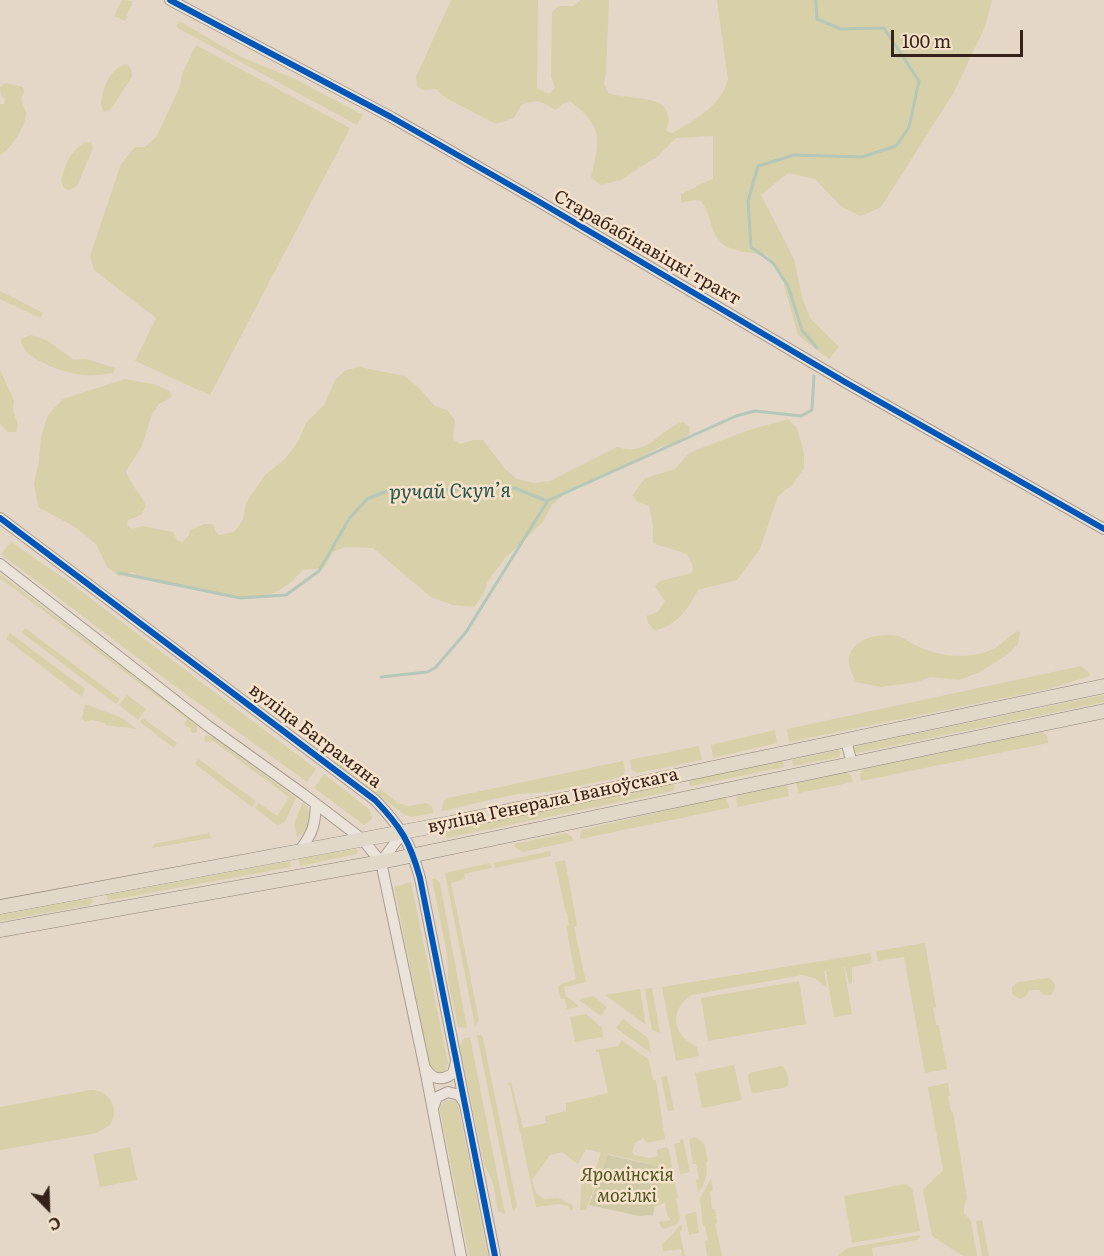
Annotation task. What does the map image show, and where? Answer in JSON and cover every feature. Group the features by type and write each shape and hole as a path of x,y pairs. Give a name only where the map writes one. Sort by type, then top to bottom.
{"main road":[{"name":"вуліца Генерала Іваноўскага","path":"0,907 529,807 1104,686"},
{"name":"вуліца Генерала Іваноўскага","path":"0,930 381,862 1104,711"},
{"path":"690,772 685,785 687,791 695,795"},
{"path":"667,777 675,779 680,786 680,793 672,800"},
{"path":"110,887 103,893 102,899 107,909 114,911"},
{"path":"85,892 94,895 98,903 95,912 89,915"}],"street":[{"name":"Старабабінавіцкі тракт","path":"170,0 401,123 845,382 1104,529"},
{"name":"вуліца Баграмяна","path":"0,519 375,800 403,832 413,855 495,1256"},
{"path":"0,564 208,726 362,839 381,862 434,1113 461,1256"},
{"path":"846,741 852,763"},
{"path":"300,850 311,835 316,804"},
{"path":"381,862 403,832"},
{"path":"425,1069 434,1078 443,1079 453,1073 456,1062"},
{"path":"434,1113 435,1101 444,1093 452,1092 459,1095 465,1106"}],"green space":[{"path":"122,0 132,1 125,21 114,16"},
{"path":"451,0 538,0 537,88 549,94 555,88 551,77 552,12 558,6 573,6 581,0 609,0 604,84 609,94 648,99 661,104 668,115 666,131 673,133 713,105 728,80 717,0 992,0 985,27 954,92 881,207 860,216 841,206 815,179 788,173 761,195 794,259 802,297 810,318 839,347 829,359 798,335 783,281 767,255 740,251 722,244 715,235 700,200 681,202 681,194 713,178 713,136 676,138 656,158 621,180 600,185 591,177 597,134 589,118 570,101 562,104 556,110 540,102 521,105 514,118 496,124 446,98 436,89 422,90 417,86 416,77"},
{"path":"179,21 241,57 295,79 363,115 357,125 176,27"},
{"path":"196,45 350,128 210,395 135,361 156,318 94,270 90,256 121,164 135,147 145,147 157,136"},
{"path":"127,64 131,69 132,77 110,110 104,112 101,105 105,86 116,70"},
{"path":"6,83 23,87 24,92 21,99 26,113 17,137 0,155 0,104 4,104 5,99 1,95 0,87"},
{"path":"85,142 91,142 93,148 77,186 69,190 64,188 61,180 63,174 72,154"},
{"path":"0,291 43,313 40,318 0,299"},
{"path":"31,335 46,340 74,360 86,359 115,368 113,373 84,375 67,372 46,364 28,353 23,346 21,339"},
{"path":"360,367 404,376 418,387 435,406 447,410 455,420 453,439 460,444 483,440 505,469 517,479 533,483 550,481 617,447 637,449 645,446 683,422 689,426 690,433 679,442 658,448 624,467 565,493 552,505 543,522 506,557 488,581 483,595 474,607 453,605 431,597 373,548 345,547 333,552 324,568 303,570 288,584 273,593 257,597 241,598 207,593 145,578 132,572 119,576 107,567 96,544 75,527 38,507 34,483 41,437 48,415 63,399 125,379 157,385 169,391 172,397 159,404 152,414 142,446 126,471 146,506 141,515 128,520 127,525 132,529 143,526 173,532 177,540 182,542 189,535 190,530 204,524 213,524 219,535 234,532 243,520 246,503 265,475 285,459 299,440 306,423 324,405 335,380 346,370"},
{"path":"0,370 14,400 13,410 18,425 16,432 8,432 0,424"},
{"path":"788,419 797,428 804,453 804,468 793,484 778,496 760,549 737,580 698,590 690,604 676,620 655,631 648,623 646,616 658,612 665,601 655,586 660,581 692,573 693,566 687,554 653,543 653,526 649,506 638,502 632,496 645,478 675,469 689,453 746,431"},
{"path":"11,542 65,579 316,769 307,782 172,684 1,554"},
{"path":"0,574 189,718 197,726 197,732 192,733 191,729 184,724 187,719 0,578"},
{"path":"25,628 120,699 116,704 22,633"},
{"path":"1018,631 1020,633 1018,644 1007,655 978,673 959,680 930,677 917,682 881,687 856,682 849,664 849,655 858,643 882,635 898,636 933,652 964,656 991,650"},
{"path":"10,633 85,689 82,697 6,639"},
{"path":"1081,666 1089,672 1090,676 1052,688 789,742 787,729"},
{"path":"127,695 146,709 138,720 119,705"},
{"path":"1104,695 1104,702 857,753 854,749 856,746"},
{"path":"85,704 122,718 137,729 105,725 105,723 92,720 85,722 82,718"},
{"path":"143,718 177,743 174,748 140,722"},
{"path":"775,730 777,743 713,758 711,745"},
{"path":"1042,732 1047,736 1048,743 861,781 860,774 863,769"},
{"path":"205,735 211,736 296,798 284,823 277,825 255,808 259,803 277,816 289,797 213,741 206,742"},
{"path":"699,746 702,760 637,773 632,770 630,760"},
{"path":"838,750 841,752 839,757 793,766 792,760"},
{"path":"198,759 256,801 252,807 195,764"},
{"path":"342,759 398,803 408,806 426,803 432,807 433,813 412,817 405,815 333,761"},
{"path":"623,761 625,771 622,777 549,792 517,794 442,811 443,801 448,798"},
{"path":"783,761 784,767 689,785 690,780"},
{"path":"845,772 851,775 853,782 799,793 796,783"},
{"path":"324,774 370,810 372,819 364,825 314,788"},
{"path":"675,785 673,791 447,838 445,832"},
{"path":"787,785 789,796 738,807 736,799 738,795"},
{"path":"723,797 727,800 729,808 580,839 582,830"},
{"path":"303,802 309,811 310,821 306,831 297,837 294,823"},
{"path":"209,833 211,838 152,848 154,844"},
{"path":"566,833 572,837 573,841 523,852 514,844"},
{"path":"356,849 357,854 300,866 298,859"},
{"path":"550,851 551,856 495,868 494,863"},
{"path":"565,860 577,926 574,927 586,982 564,987 566,996 578,1005 578,1007 567,1009 565,999 561,999 558,987 576,979 566,926 569,925 555,862"},
{"path":"290,861 291,867 107,900 107,895 111,894"},
{"path":"490,863 491,868 464,874 465,879 451,883 479,1020 475,1026 445,873"},
{"path":"435,878 440,883 467,1028 458,1027 448,981 447,954 432,879"},
{"path":"411,882 448,1063 445,1072 438,1074 432,1070 430,1065 394,887"},
{"path":"89,898 93,902 90,905 0,921 0,915"},
{"path":"925,943 936,1007 933,1008 936,1025 939,1025 947,1069 925,1073 904,957 878,961 876,951"},
{"path":"870,953 872,963 852,967 852,983 849,984 844,967 852,1014 834,1017 826,971 838,968 824,971 827,988 815,978 802,975 692,995 679,1008 676,1022 682,1036 697,1047 699,1056 676,1061 662,987"},
{"path":"1051,979 1055,985 1050,995 1044,995 1039,990 1029,990 1026,996 1020,999 1012,994 1012,987 1018,982"},
{"path":"799,981 806,1024 708,1041 701,998"},
{"path":"652,988 660,1033 652,1030 645,989"},
{"path":"640,989 646,1025 605,995"},
{"path":"593,996 607,1007 601,1016 580,1001 580,999"},
{"path":"586,1014 602,1028 603,1037 575,1042 570,1017"},
{"path":"623,1019 648,1038 651,1053 616,1028"},
{"path":"477,1035 483,1038 517,1206 513,1212"},
{"path":"470,1037 505,1214 498,1211 493,1183 484,1164 460,1046 464,1038"},
{"path":"622,1040 649,1060 653,1080 656,1080 665,1139 647,1143 643,1138 635,1143 632,1152 634,1155 650,1158 658,1156 657,1150 666,1147 669,1150 672,1167 670,1168 673,1182 675,1182 680,1218 677,1224 665,1229 659,1222 671,1220 667,1215 665,1202 651,1209 600,1179 599,1176 586,1210 580,1210 582,1174 593,1177 601,1153 586,1149 578,1164 562,1152 550,1155 532,1180 536,1193 544,1199 558,1198 573,1205 573,1210 559,1204 536,1207 510,1085 507,1084 511,1082 523,1128 546,1123 545,1116 566,1111 566,1103 608,1093 599,1052 596,1050 618,1046","holes":["609,1154 662,1167 663,1172 606,1163"]},
{"path":"734,1065 742,1100 702,1108 695,1073"},
{"path":"782,1066 788,1076 787,1087 751,1092 749,1073"},
{"path":"667,1076 674,1110 668,1111 661,1077"},
{"path":"948,1083 950,1095 948,1096 953,1112 967,1198 964,1213 971,1221 977,1256 963,1256 932,1236 923,1190 943,1170 928,1087"},
{"path":"90,1090 104,1094 111,1101 114,1116 110,1125 97,1133 0,1150 0,1107"},
{"path":"447,1100 456,1101 458,1105 488,1256 469,1256 440,1111 440,1106"},
{"path":"695,1137 704,1143 708,1161 706,1162 706,1178 698,1193 696,1180 699,1179 696,1164 693,1164 689,1139"},
{"path":"683,1139 690,1172 680,1174 674,1144 680,1143"},
{"path":"130,1147 137,1180 100,1187 93,1154"},
{"name":"Яромінскія могілкі","path":"608,1155 662,1167 653,1215 639,1216 589,1205"},
{"path":"711,1179 712,1209 715,1209 717,1223 715,1224 722,1256 707,1256 705,1241 708,1240 705,1226 703,1226 700,1198"},
{"path":"906,1184 912,1188 920,1231 852,1243 844,1196"},
{"path":"696,1212 699,1233 689,1235 685,1214"},
{"path":"982,1220 989,1256 982,1256 976,1221"},
{"path":"682,1224 680,1232 685,1256 682,1256 681,1249 663,1251 662,1244"},
{"path":"920,1235 917,1240 872,1248 873,1256 838,1256 847,1248"}],"waterway":[{"name":"ручай Скупʼя","path":"816,0 817,19 841,29 884,28 919,81 909,127 896,146 862,157 794,155 758,166 748,201 751,247 773,263 788,286 802,330 817,348"},
{"name":"ручай Скупʼя","path":"119,573 240,598 286,595 319,571 349,519 367,499 387,491 514,488 547,501 736,416 755,411 801,416 812,410 814,376"},
{"path":"381,677 427,672 435,668 466,632 547,502"}],"cycle path":[{"path":"170,0 391,117 845,382 1104,529"},
{"path":"0,518 375,800 398,827 412,854 420,878 495,1256"}]}
